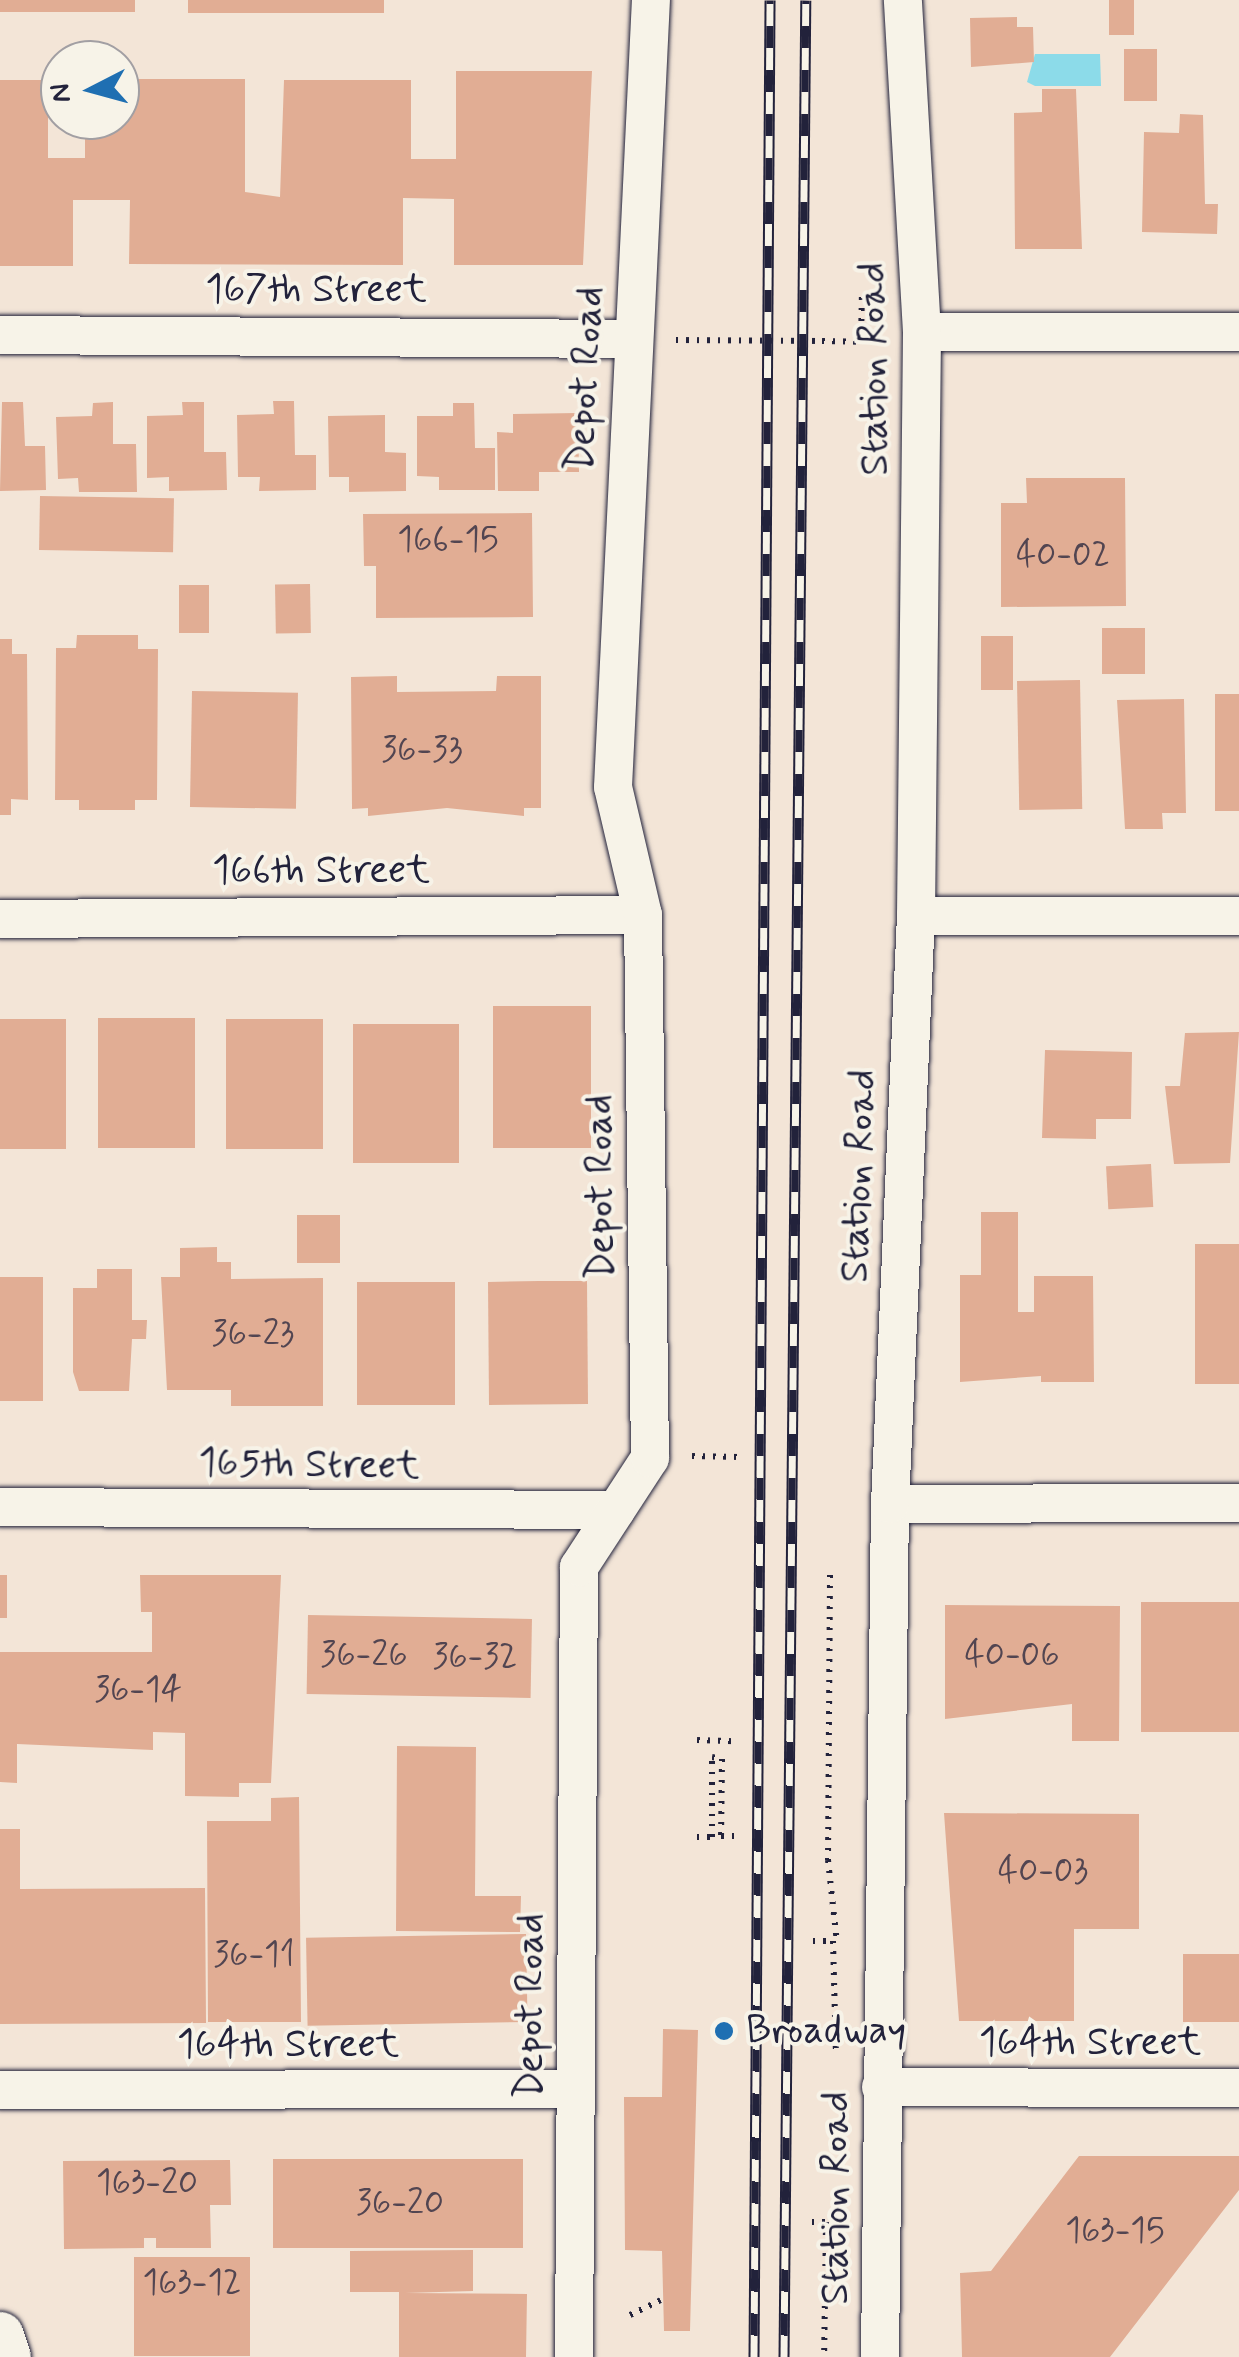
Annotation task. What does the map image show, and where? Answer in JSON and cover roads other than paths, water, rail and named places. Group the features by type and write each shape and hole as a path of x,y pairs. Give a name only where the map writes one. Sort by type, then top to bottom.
{"street":[{"name":"Depot Road","path":"574,2357 579,1568 650,1458 643,916 613,787 651,0"},
{"name":"Station Road","path":"880,2357 890,1504 916,916 922,332 903,0"},
{"path":"922,332 1239,332"},
{"name":"167th Street","path":"0,336 632,338"},
{"name":"166th Street","path":"0,918 643,916"},
{"path":"916,916 1239,916"},
{"path":"890,1504 1239,1503"},
{"name":"165th Street","path":"0,1507 616,1510"},
{"name":"164th Street","path":"882,2087 1239,2088"},
{"name":"164th Street","path":"0,2090 576,2089"},
{"path":"0,2336 7,2357"}],"water":[{"path":"1035,54 1100,54 1101,86 1035,86 1027,82"}],"railway":[{"path":"754,2357 770,0"},
{"path":"784,2357 806,0"}],"place":[{"name":"Broadway","path":"724,2031"}]}
